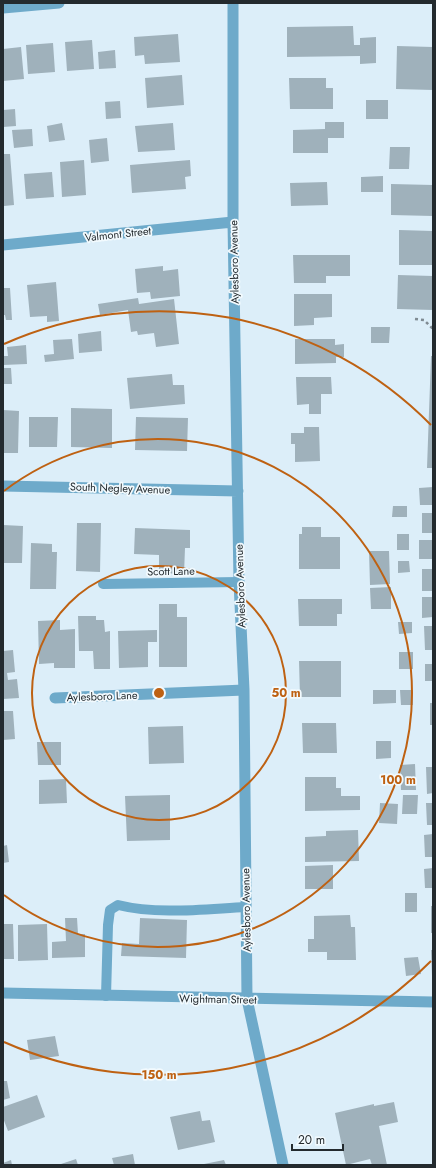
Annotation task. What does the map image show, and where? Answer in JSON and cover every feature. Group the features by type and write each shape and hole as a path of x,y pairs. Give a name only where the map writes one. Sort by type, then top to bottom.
{"street":[{"path":"3,8 59,3"},
{"name":"Aylesboro Avenue","path":"233,3 233,222 239,582 244,690 247,999 283,1165"},
{"name":"Valmont Street","path":"3,245 233,222"},
{"name":"South Negley Avenue","path":"3,486 238,491"},
{"name":"Aylesboro Lane","path":"55,698 244,690"},
{"name":"Wightman Street","path":"3,993 433,1002"}],"lane":[{"name":"Scott Lane","path":"103,584 239,582"},
{"path":"106,996 108,925 110,910 118,905 134,909 169,910 246,907"}],"path":[{"path":"415,319 424,320 433,329"}],"building":[{"path":"353,26 354,45 360,45 360,38 376,37 376,63 360,64 360,56 287,57 287,27"},
{"path":"178,34 180,62 145,64 144,55 135,56 134,37"},
{"path":"92,40 94,69 67,71 65,42"},
{"path":"53,43 55,72 28,74 26,45"},
{"path":"397,46 433,47 433,90 396,89"},
{"path":"21,47 24,79 3,81 3,49"},
{"path":"115,50 116,68 99,69 98,52"},
{"path":"182,75 184,105 147,108 145,78"},
{"path":"289,78 326,78 326,88 333,88 333,109 290,109"},
{"path":"366,100 388,100 388,119 366,119"},
{"path":"120,101 121,118 106,119 105,102"},
{"path":"15,109 16,126 3,127 3,110"},
{"path":"325,122 344,122 344,138 328,138 328,153 293,153 293,130 325,129"},
{"path":"62,123 65,140 49,142 47,126"},
{"path":"173,123 175,150 138,152 135,126"},
{"path":"32,129 33,146 14,148 12,130"},
{"path":"107,138 109,161 91,163 89,140"},
{"path":"390,147 410,147 409,169 389,169"},
{"path":"3,154 10,154 14,205 4,206"},
{"path":"84,160 86,195 62,197 60,162"},
{"path":"190,160 191,176 185,177 186,189 132,193 130,165"},
{"path":"52,172 54,197 26,199 24,174"},
{"path":"383,176 383,192 361,192 361,177"},
{"path":"327,182 328,205 291,206 290,183"},
{"path":"391,184 433,185 433,216 391,215"},
{"path":"399,230 433,231 433,265 399,265"},
{"path":"293,255 350,255 350,276 326,276 326,283 294,283"},
{"path":"163,266 163,271 178,269 180,296 151,299 150,292 137,293 135,269"},
{"path":"398,275 433,276 433,310 397,309"},
{"path":"56,282 59,321 47,322 47,316 30,317 27,285"},
{"path":"3,288 10,288 12,320 6,320 5,315 3,315"},
{"path":"294,294 332,294 332,317 314,318 314,325 294,326"},
{"path":"138,298 139,304 174,299 179,344 156,347 154,333 138,335 137,331 131,332 128,310 100,315 98,304"},
{"path":"371,327 390,327 389,343 371,343"},
{"path":"101,331 102,351 79,353 78,334"},
{"path":"72,339 74,359 45,362 44,355 54,354 53,340"},
{"path":"295,339 335,339 335,345 344,344 344,357 336,357 336,363 295,364"},
{"path":"26,345 27,364 3,365 3,356 8,356 7,347"},
{"path":"431,356 433,356 433,468 427,468"},
{"path":"3,368 11,368 12,384 3,384"},
{"path":"172,374 173,385 184,385 185,404 130,409 127,378"},
{"path":"296,377 331,377 332,394 321,394 321,414 309,414 309,404 297,405"},
{"path":"71,408 112,409 112,448 71,447"},
{"path":"3,410 19,411 18,453 3,453"},
{"path":"29,417 58,417 57,447 29,447"},
{"path":"136,417 188,418 187,451 135,450"},
{"path":"304,427 319,427 320,461 295,462 295,444 291,444 291,433 304,433"},
{"path":"433,487 433,505 420,505 419,488"},
{"path":"393,506 407,506 407,517 392,517"},
{"path":"422,513 433,513 433,533 422,533"},
{"path":"77,523 101,523 100,572 76,571"},
{"path":"3,525 23,526 22,563 3,563"},
{"path":"302,527 321,527 321,537 340,537 340,569 299,569 299,534 302,534"},
{"path":"135,528 190,530 190,548 185,548 184,574 159,573 159,555 134,554"},
{"path":"397,534 409,534 409,550 397,550"},
{"path":"419,540 433,540 433,559 419,559"},
{"path":"31,543 52,544 52,552 57,552 56,589 30,589"},
{"path":"369,551 389,551 390,584 370,585"},
{"path":"398,561 409,561 410,572 398,573"},
{"path":"422,569 433,569 433,591 422,591"},
{"path":"391,587 391,609 371,609 370,588"},
{"path":"422,597 433,597 433,617 422,618"},
{"path":"298,599 342,599 342,614 337,614 337,626 299,626"},
{"path":"159,604 177,604 177,617 187,617 187,667 159,667"},
{"path":"78,616 96,616 96,620 104,620 105,632 110,631 110,669 94,669 93,651 79,651"},
{"path":"60,620 60,630 75,629 75,668 54,668 54,663 39,664 38,621"},
{"path":"398,622 412,622 412,633 399,634"},
{"path":"424,626 433,626 433,650 425,650"},
{"path":"157,630 157,642 148,642 148,667 119,668 118,631"},
{"path":"13,650 15,672 7,673 8,680 17,679 19,698 3,699 3,651"},
{"path":"399,652 413,652 413,669 399,669"},
{"path":"299,661 341,661 341,697 300,697"},
{"path":"425,664 433,664 433,681 425,681"},
{"path":"373,690 396,690 396,703 373,704"},
{"path":"400,690 413,690 413,705 401,705"},
{"path":"430,703 433,703 433,725 430,725"},
{"path":"3,711 13,711 15,739 3,740"},
{"path":"302,723 336,723 337,753 303,753"},
{"path":"183,726 184,763 149,764 148,727"},
{"path":"376,741 391,741 391,758 376,759"},
{"path":"37,742 61,742 61,765 38,765"},
{"path":"415,764 416,790 401,790 400,765"},
{"path":"426,767 433,767 433,793 427,794"},
{"path":"305,777 336,777 336,788 341,788 341,796 360,796 360,810 305,811"},
{"path":"66,779 67,803 39,804 39,780"},
{"path":"170,795 170,840 127,841 125,796"},
{"path":"403,795 418,795 417,814 402,814"},
{"path":"380,803 398,804 397,824 379,823"},
{"path":"426,803 433,803 433,825 427,825"},
{"path":"358,830 359,861 305,862 305,837 326,836 326,831"},
{"path":"433,834 433,857 425,857 424,835"},
{"path":"7,845 9,862 3,863 3,846"},
{"path":"333,865 333,889 305,889 305,866"},
{"path":"433,868 433,888 425,888 424,869"},
{"path":"405,893 417,893 417,912 405,912"},
{"path":"431,906 433,906 433,933 431,933"},
{"path":"350,915 351,927 355,927 356,960 327,960 327,952 308,952 308,939 314,939 314,916"},
{"path":"65,918 77,918 78,934 85,934 85,957 52,958 52,942 66,941"},
{"path":"140,918 187,920 186,958 121,956 122,943 139,944"},
{"path":"3,924 13,924 14,959 3,959"},
{"path":"47,924 48,960 18,961 18,925"},
{"path":"431,950 433,950 433,976 432,976"},
{"path":"418,957 421,974 406,976 404,958"},
{"path":"55,1036 59,1056 30,1060 27,1040"},
{"path":"3,1081 7,1081 10,1098 3,1100"},
{"path":"37,1095 45,1117 8,1131 3,1118 3,1107"},
{"path":"394,1102 398,1122 379,1126 387,1165 372,1165 370,1159 346,1165 335,1113 374,1104 374,1106"},
{"path":"200,1111 202,1121 210,1120 215,1142 178,1150 170,1117"},
{"path":"133,1154 135,1165 114,1165 112,1158"},
{"path":"76,1159 78,1165 61,1165 61,1164"},
{"path":"11,1160 12,1165 3,1165 3,1163"},
{"path":"224,1160 226,1165 204,1165 204,1164"}]}
